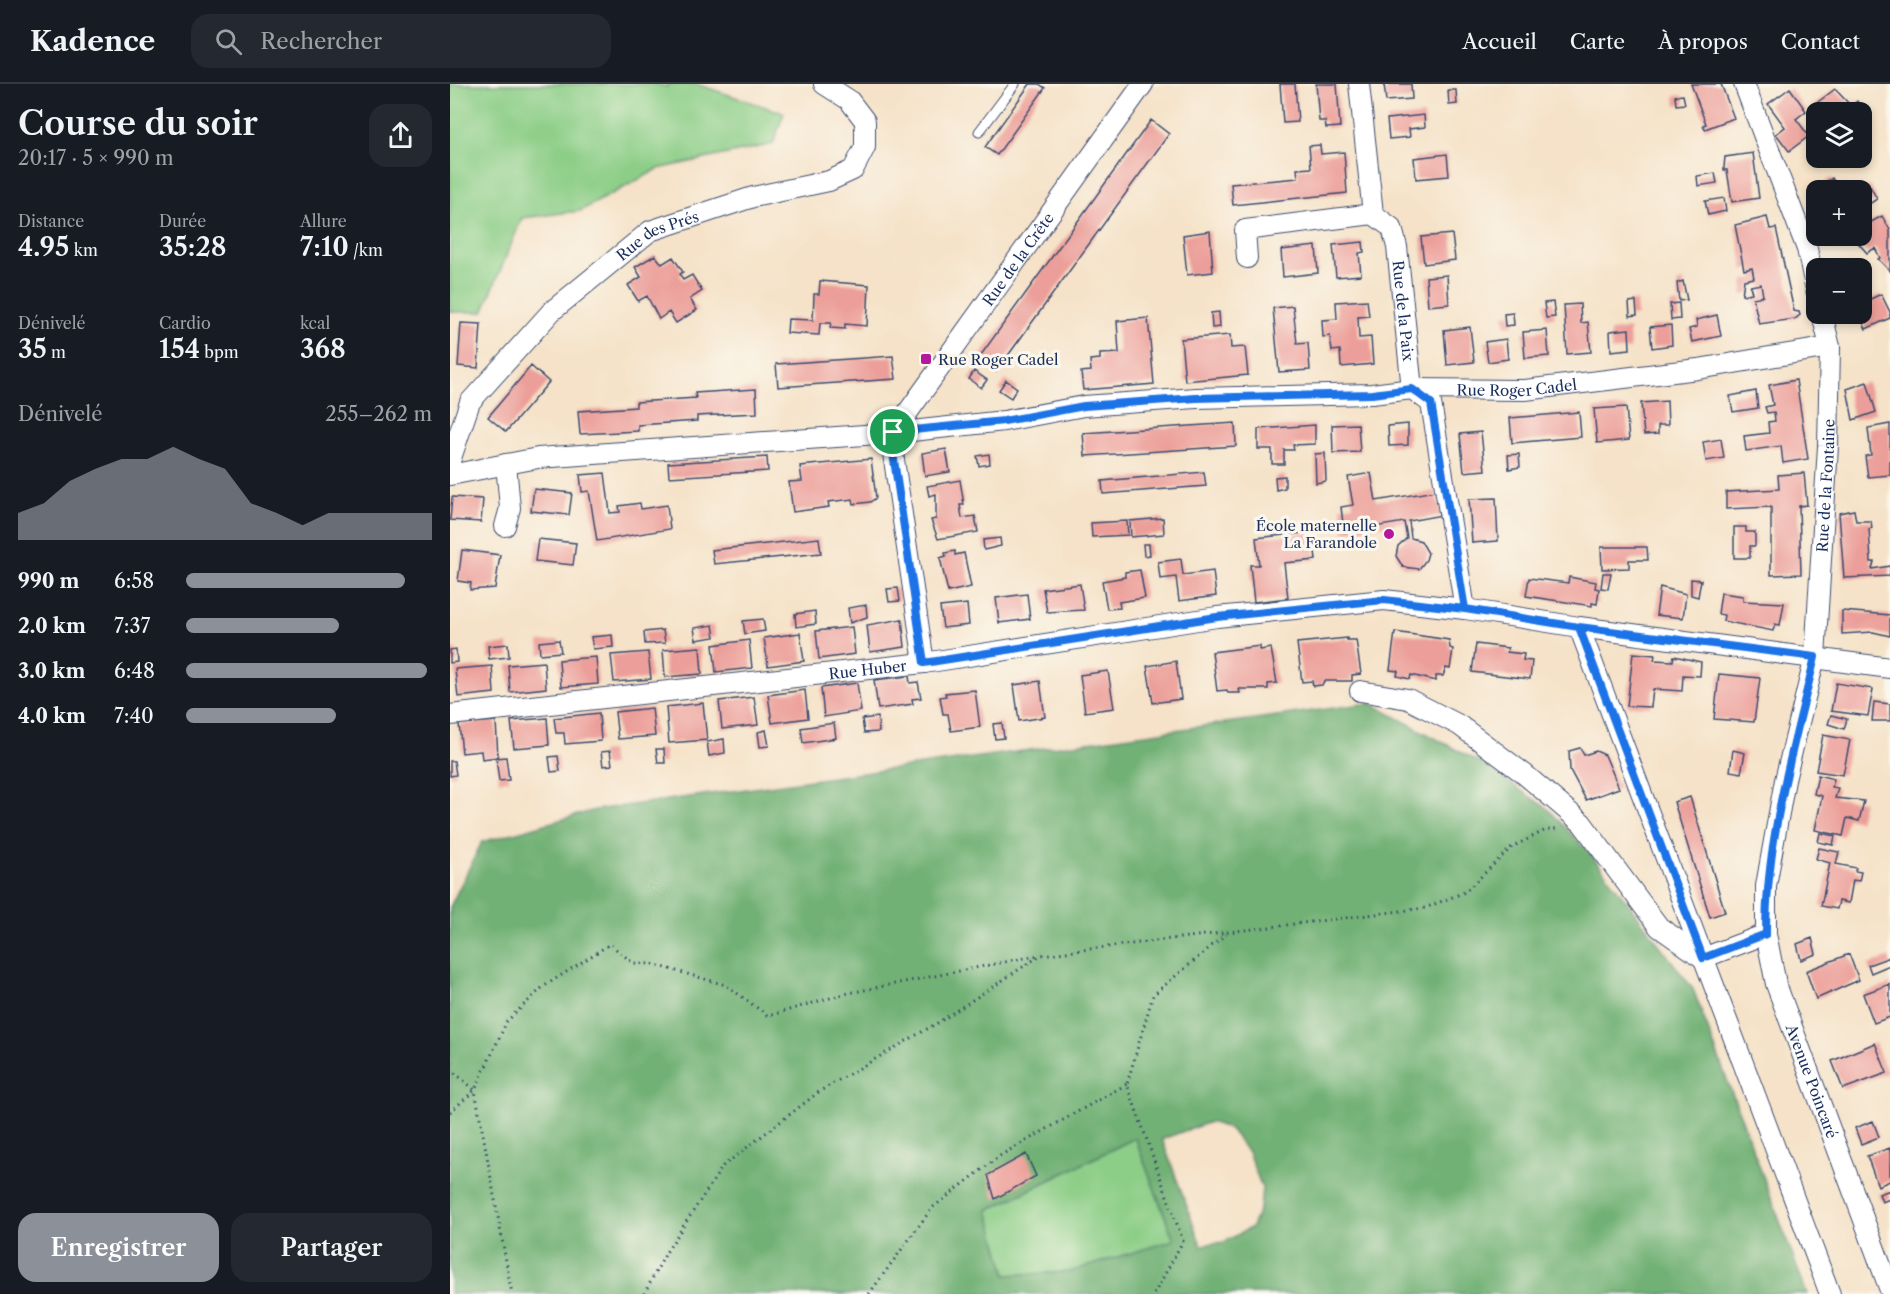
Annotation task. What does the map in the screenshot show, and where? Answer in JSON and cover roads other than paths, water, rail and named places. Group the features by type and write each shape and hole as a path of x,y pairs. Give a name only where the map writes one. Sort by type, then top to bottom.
{"street":[{"name":"Rue des Prés","path":"450,461 471,402 552,311 650,231 753,197 829,181 853,170 865,147 865,121 849,100 824,84"},
{"name":"Rue de la Crête","path":"893,432 1143,84"},
{"path":"1246,258 1245,230 1373,214 1359,84"},
{"path":"1744,84 1809,258"},
{"name":"Rue de la Paix","path":"1373,214 1392,228 1397,247 1412,389"},
{"name":"Rue de la Fontaine","path":"1766,934 1766,886 1772,852 1785,780 1815,657 1828,446 1830,347 1824,324"},
{"name":"Rue Roger Cadel","path":"450,475 538,458 893,432 1004,421 1084,406 1196,398 1372,394 1412,389 1525,390 1698,369 1830,347"},
{"path":"1412,389 1431,403 1465,609"},
{"path":"893,432 893,453 924,663"},
{"path":"506,464 510,508 506,526"},
{"name":"Rue Huber","path":"450,715 924,663 1217,617 1384,600 1465,609 1579,627 1890,668"},
{"path":"1579,627 1830,1294"},
{"path":"1360,691 1408,699 1459,726 1523,773 1582,823 1659,927 1703,958"},
{"path":"1703,958 1766,934"},
{"name":"Avenue Poincaré","path":"1766,934 1776,984 1890,1290"}],"lane":[{"path":"979,132 1015,84"}],"place":[{"name":"Rue Roger Cadel","path":"926,359"},
{"name":"École maternelle La Farandole","path":"1389,534"}]}
